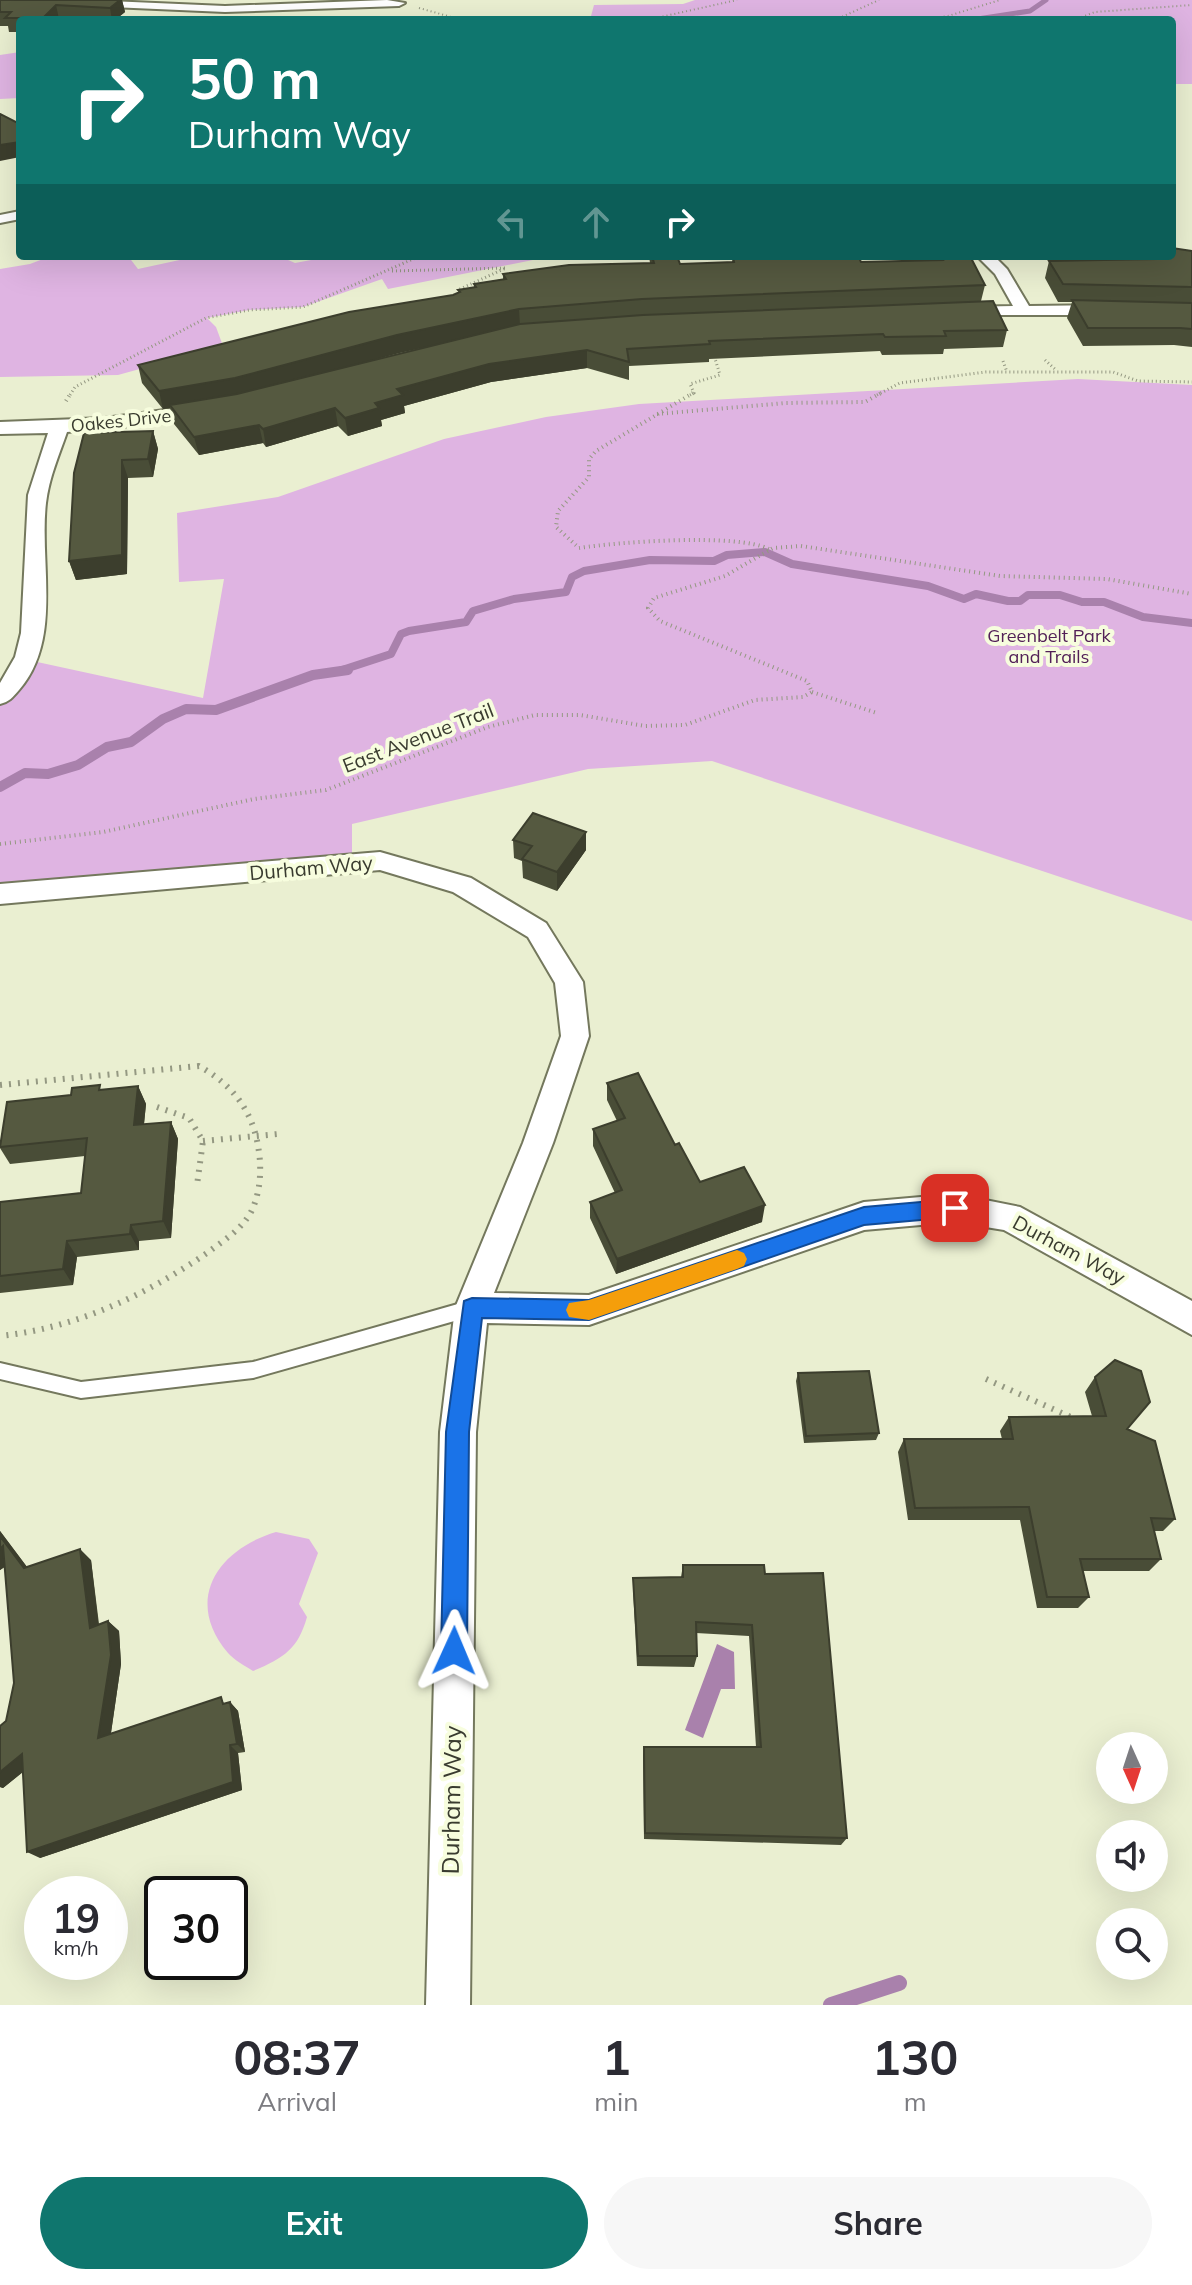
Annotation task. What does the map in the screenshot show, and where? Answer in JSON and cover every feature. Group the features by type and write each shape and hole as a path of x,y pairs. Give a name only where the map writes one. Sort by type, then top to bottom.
{"street":[{"path":"68,2 225,9 399,3"},
{"path":"989,260 1001,272 1023,309"},
{"path":"943,312 1133,310"},
{"name":"Oakes Drive","path":"0,428 59,428 154,419 226,407"},
{"path":"0,697 10,688 28,660 35,585 36,503 59,428"},
{"name":"Durham Way","path":"0,894 380,861 462,885 537,930 569,982 575,1036 538,1143 472,1308 458,1432 448,2005"},
{"name":"Durham Way","path":"472,1308 589,1310 864,1216 955,1208 1009,1217 1164,1301 1192,1320"}],"lane":[{"path":"0,1371 81,1390 253,1370 472,1308"}],"path":[{"path":"665,16 737,0"},
{"path":"844,16 879,0"},
{"path":"948,16 1000,0"},
{"path":"1084,16 1095,12 1192,7"},
{"path":"418,8 447,16"},
{"path":"59,428 60,410 75,387 206,318 249,310 303,307 412,260"},
{"path":"389,271 506,268 458,290 473,290"},
{"path":"711,346 720,375 690,384 694,393 596,451 589,459 589,477 558,511 556,527 579,548 644,540 705,542 734,539 762,545 770,550"},
{"path":"1045,360 1060,374 1113,372 1138,381 1192,382"},
{"path":"1003,361 1007,372"},
{"path":"657,414 786,403 865,402 900,383 1007,372 1056,371"},
{"path":"877,713 812,692 807,681 660,621 648,608 654,598 725,576 770,550 801,546 1000,576 1107,579 1192,594"},
{"name":"East Avenue Trail","path":"0,844 103,832 254,799 326,790 488,727 535,715 580,715 645,726 685,725 755,700 803,697 812,692"},
{"path":"0,1085 199,1066 217,1075 250,1112 260,1159 255,1203 246,1220 232,1235 180,1271 123,1303 28,1335 0,1336"},
{"path":"157,1107 189,1118 203,1141 197,1185"},
{"path":"203,1141 278,1134"},
{"path":"986,1379 1080,1422"}],"green space":[{"path":"695,0 1192,0 1192,84 1176,84 1176,16 591,16 594,5 683,4"},
{"path":"16,53 16,98 0,99 0,55"},
{"path":"40,260 131,260 138,269 180,260 288,260 295,263 311,260 533,260 388,289 382,279 303,307 249,310 207,318 216,327 223,346 118,375 0,377 0,269"},
{"name":"Greenbelt Park and Trails","path":"1078,379 1192,385 1192,921 712,761 588,769 352,824 352,856 0,894 0,697 28,660 203,698 224,579 179,582 177,513 278,497 444,439 546,417 639,404"},
{"path":"276,1532 309,1539 318,1553 299,1604 307,1617 299,1637 281,1657 253,1671 230,1656 215,1633 208,1614 208,1596 213,1579 223,1564 255,1540"}],"shaded area":[{"path":"717,1644 734,1652 735,1689 721,1689 703,1738 685,1730"}],"building":[{"path":"0,0 120,0 110,8 56,5 45,16 5,18 11,12 0,12"},
{"path":"0,114 16,122 16,143 0,145"},
{"path":"1176,249 1192,251 1192,287 1063,284 1049,261 1176,260"},
{"path":"653,260 678,260 680,264 734,260 972,260 985,285 642,299 519,309 397,335 235,378 159,391 138,365 349,312 453,295 460,292 458,290 476,287 474,284 506,279 503,274 569,265 654,263"},
{"path":"1072,300 1192,303 1192,329 1088,328"},
{"path":"993,301 1007,330 944,331 946,336 885,337 883,334 709,341 710,344 627,349 629,362 587,350 489,364 397,389 403,395 375,403 379,408 345,418 335,408 263,429 259,425 194,437 170,405 237,394 520,324 643,315"},
{"path":"153,431 148,459 122,460 122,555 69,561 74,473 84,433"},
{"path":"533,813 586,832 557,872 522,859 532,846 513,840"},
{"path":"638,1073 675,1145 679,1143 700,1182 744,1167 765,1205 617,1259 590,1202 622,1190 593,1129 625,1118 607,1083"},
{"path":"100,1085 99,1090 138,1086 134,1125 171,1122 163,1221 131,1225 130,1234 67,1241 63,1269 0,1276 0,1202 81,1193 87,1138 0,1147 7,1102 71,1095 72,1088"},
{"path":"1115,1360 1141,1371 1150,1402 1127,1429 1155,1441 1175,1519 1151,1518 1161,1559 1080,1559 1089,1597 1047,1597 1029,1507 915,1508 904,1439 1013,1439 1009,1417 1106,1416 1095,1377"},
{"path":"869,1371 879,1433 806,1436 798,1373"},
{"path":"0,1536 24,1568 80,1549 90,1628 108,1621 111,1655 98,1738 221,1697 223,1704 230,1702 237,1744 230,1745 233,1782 27,1852 22,1754 0,1772 0,1726 6,1721 14,1683"},
{"path":"683,1565 764,1565 765,1574 823,1573 847,1838 645,1833 644,1747 761,1747 752,1625 696,1622 697,1656 638,1656 633,1578 683,1577"}],"waterway":[{"path":"997,16 1030,11 1046,0"},
{"path":"338,671 391,654 401,634 409,631 466,622 473,611 514,599 566,592 572,577 584,571 650,560 714,561 727,555 765,552 792,564 928,586 964,599 976,594 1008,601 1020,601 1028,595 1060,595 1082,602 1104,602 1143,617 1192,623"},
{"path":"338,671 348,670"},
{"path":"0,787 25,773 48,774 78,765 107,747 131,742 163,719 186,709 216,710 313,675 338,671"},
{"path":"831,2005 899,1983"}],"slow traffic":[{"path":"576,1310 589,1310 737,1259"}],"route":[{"path":"454,1651 458,1432 472,1308 589,1310 864,1216 955,1208"}]}
